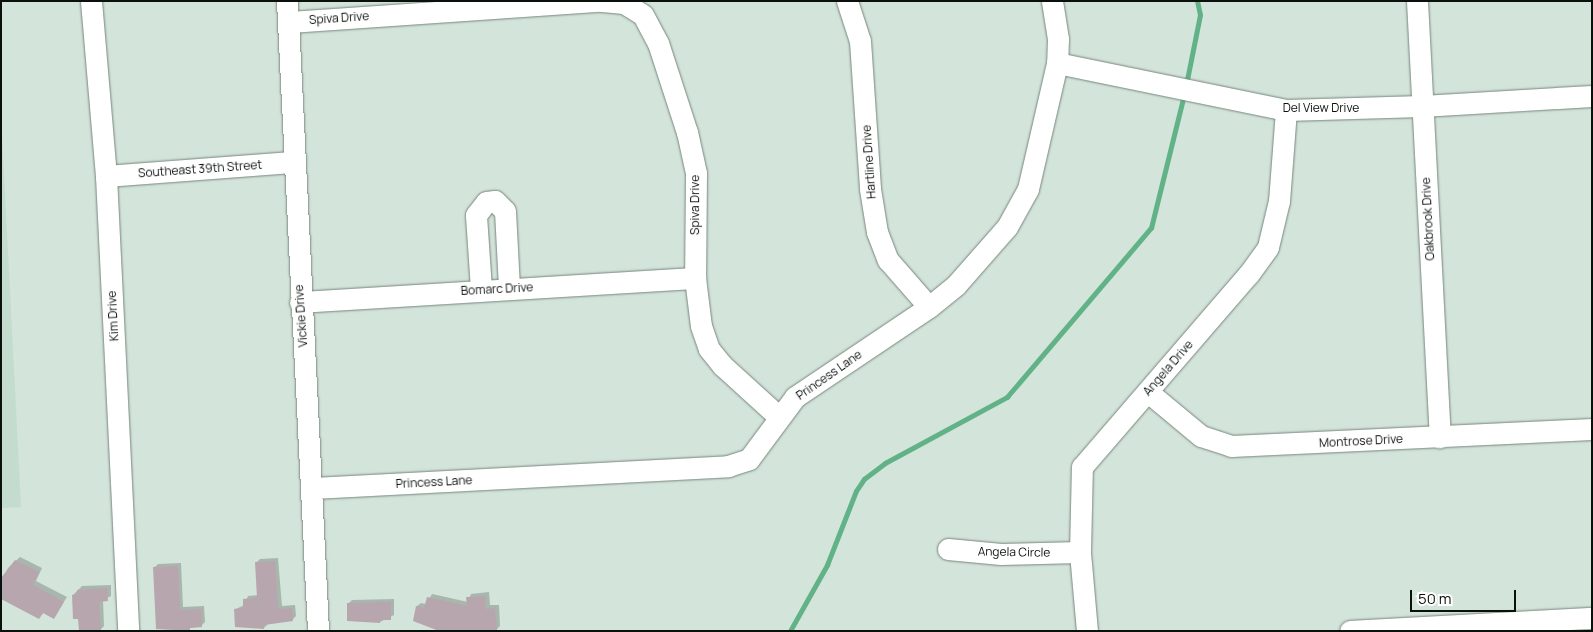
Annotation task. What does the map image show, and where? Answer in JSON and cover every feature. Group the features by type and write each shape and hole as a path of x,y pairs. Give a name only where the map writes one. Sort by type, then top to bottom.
{"street":[{"name":"Kim Drive","path":"91,1 106,176 128,631"},
{"name":"Spiva Drive","path":"288,12 600,1 624,3 643,15 658,43 687,132 696,173 695,278 701,326 708,349 723,366 778,416"},
{"name":"Hartline Drive","path":"847,1 860,41 870,189 877,232 888,260 929,307"},
{"path":"1052,1 1058,39 1057,63"},
{"name":"Oakbrook Drive","path":"1417,1 1440,437"},
{"name":"Vickie Drive","path":"288,12 300,302 313,488 318,631"},
{"name":"Princess Lane","path":"313,488 728,466 749,459 778,416 815,383 929,307 956,285 1007,227 1028,189 1057,63"},
{"name":"Del View Drive","path":"1057,63 1286,110 1422,106 1592,96"},
{"name":"Angela Drive","path":"1087,631 1080,552 1082,467 1105,437 1148,392 1248,276 1268,247 1279,201 1286,110"},
{"name":"Southeast 39th Street","path":"106,176 294,162"},
{"path":"480,289 476,214 486,202 495,201 505,211 509,288"},
{"name":"Bomarc Drive","path":"300,302 480,289 695,278"},
{"name":"Montrose Drive","path":"1148,392 1201,436 1231,446 1592,429"},
{"name":"Angela Circle","path":"948,549 1001,554 1080,552"},
{"path":"1350,631 1502,627 1592,618"}],"shaded area":[{"path":"1,115 21,507 1,508"}],"building":[{"path":"15,560 39,572 33,585 64,602 54,619 43,613 39,619 1,599 1,578"},
{"path":"275,561 278,609 292,608 293,621 264,625 264,629 235,627 234,609 243,608 243,599 257,598 255,562"},
{"path":"178,566 180,610 201,609 202,627 190,628 190,631 156,629 153,567"},
{"path":"107,588 108,601 99,602 101,631 79,631 78,619 73,619 72,595 77,594 77,590"},
{"path":"485,596 486,609 495,608 497,631 439,631 413,621 416,606 424,608 427,597 467,606 466,597"},
{"path":"391,602 391,620 380,620 380,623 347,621 347,603"}],"waterway":[{"path":"1186,85 1200,15 1197,1"},
{"path":"790,631 827,565 856,491 864,479 885,463 1007,397 1151,228 1184,95"}]}
